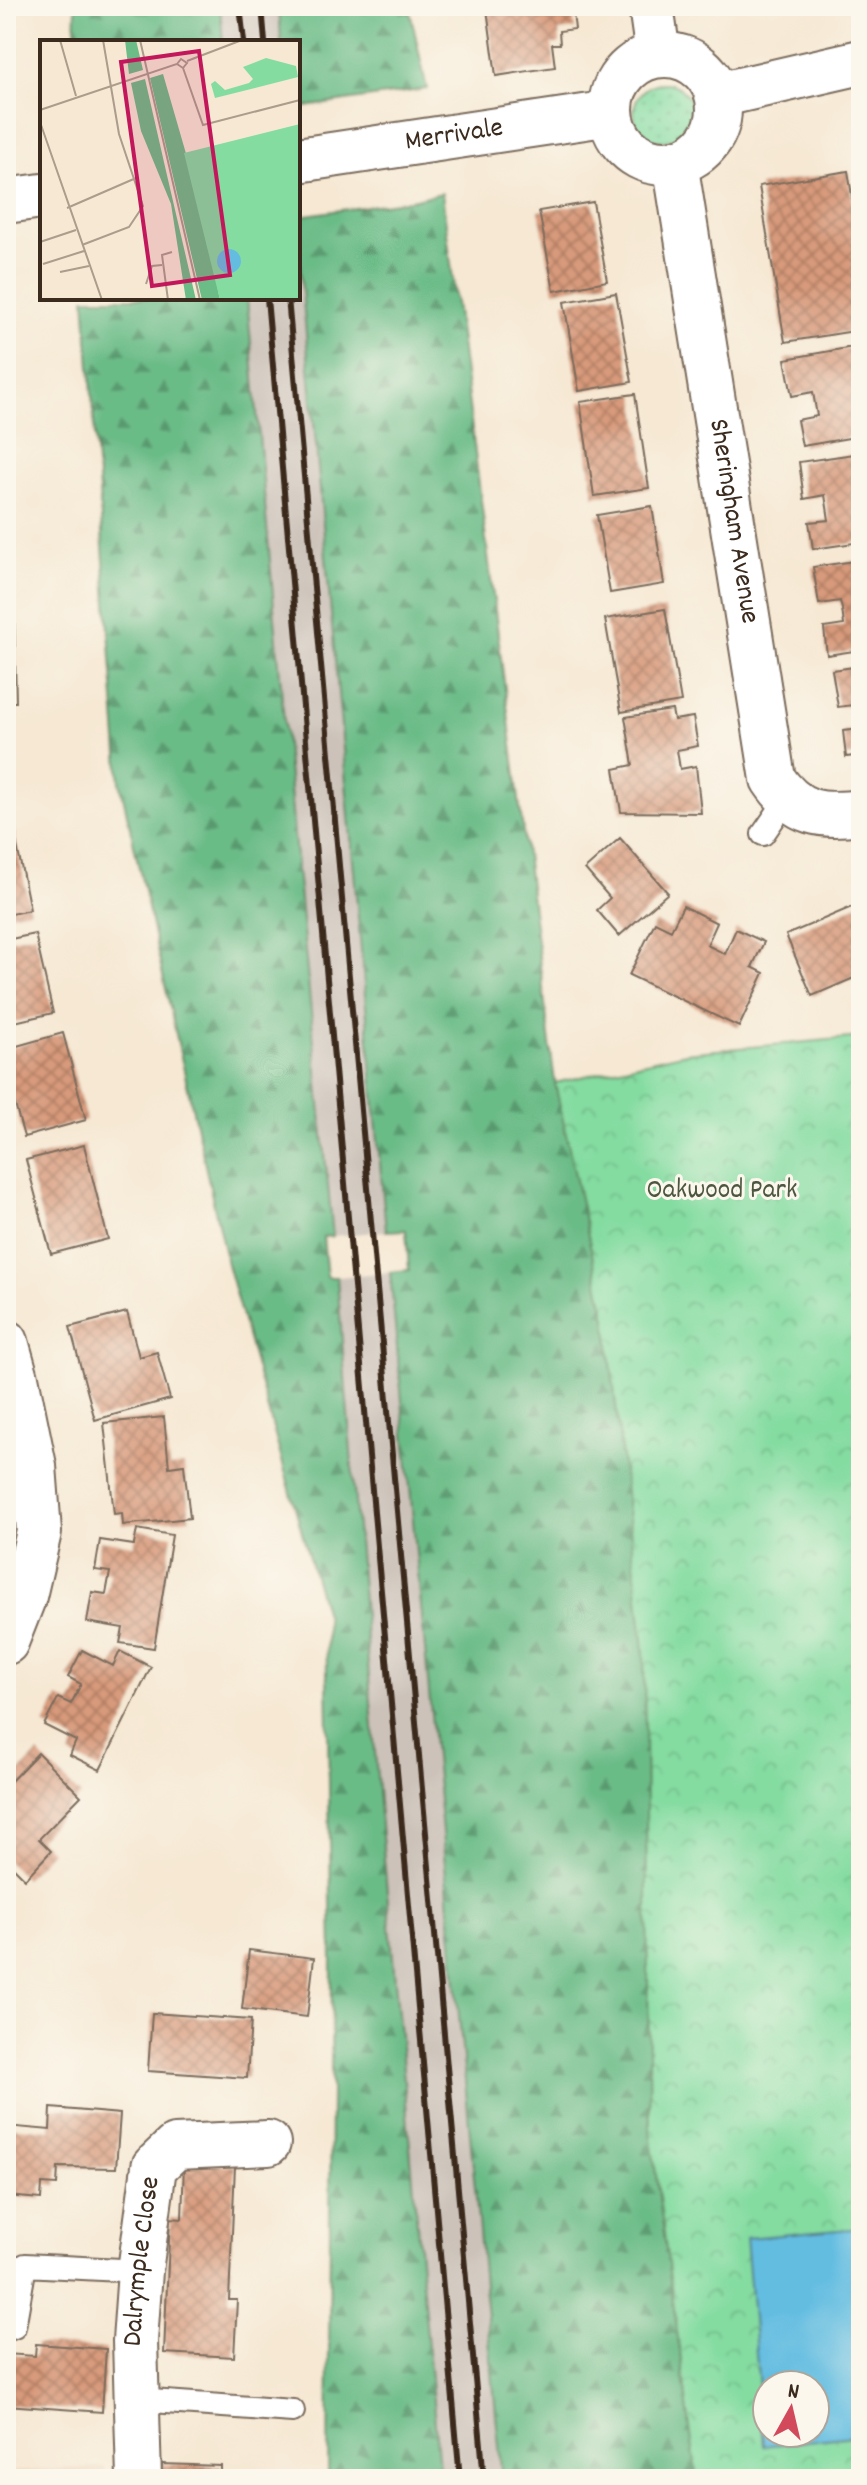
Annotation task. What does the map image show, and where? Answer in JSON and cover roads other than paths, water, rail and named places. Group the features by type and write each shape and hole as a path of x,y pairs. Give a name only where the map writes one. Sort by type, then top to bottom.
{"street":[{"path":"651,6 658,55"},
{"path":"658,55 680,57 697,64 708,75 718,95 720,112 709,142 699,151 675,162 651,161 633,152 624,144 611,113 613,92 620,78 634,64 658,55"},
{"path":"718,95 861,62"},
{"name":"Merrivale","path":"300,160 611,113"},
{"name":"Sheringham Avenue","path":"675,162 770,767 773,779 787,799"},
{"path":"6,201 40,196"},
{"path":"787,799 813,811 833,815 861,812"},
{"path":"6,1342 34,1466 39,1532 24,1596 6,1642"},
{"name":"Dalrymple Close","path":"139,2479 135,2341 140,2271 154,2167 175,2147 268,2143"}],"lane":[{"path":"763,834 787,799"},
{"path":"6,2330 14,2327 25,2265 140,2271"},
{"path":"137,2400 293,2411"}],"water":[{"path":"861,2228 861,2435 831,2438 831,2369 757,2369 746,2238"}],"railway":[{"path":"240,6 244,40"},
{"path":"262,6 265,40"},
{"path":"267,300 460,2479"},
{"path":"288,300 484,2479"}],"park label":[{"name":"Oakwood Park","path":"722,1192"}]}
